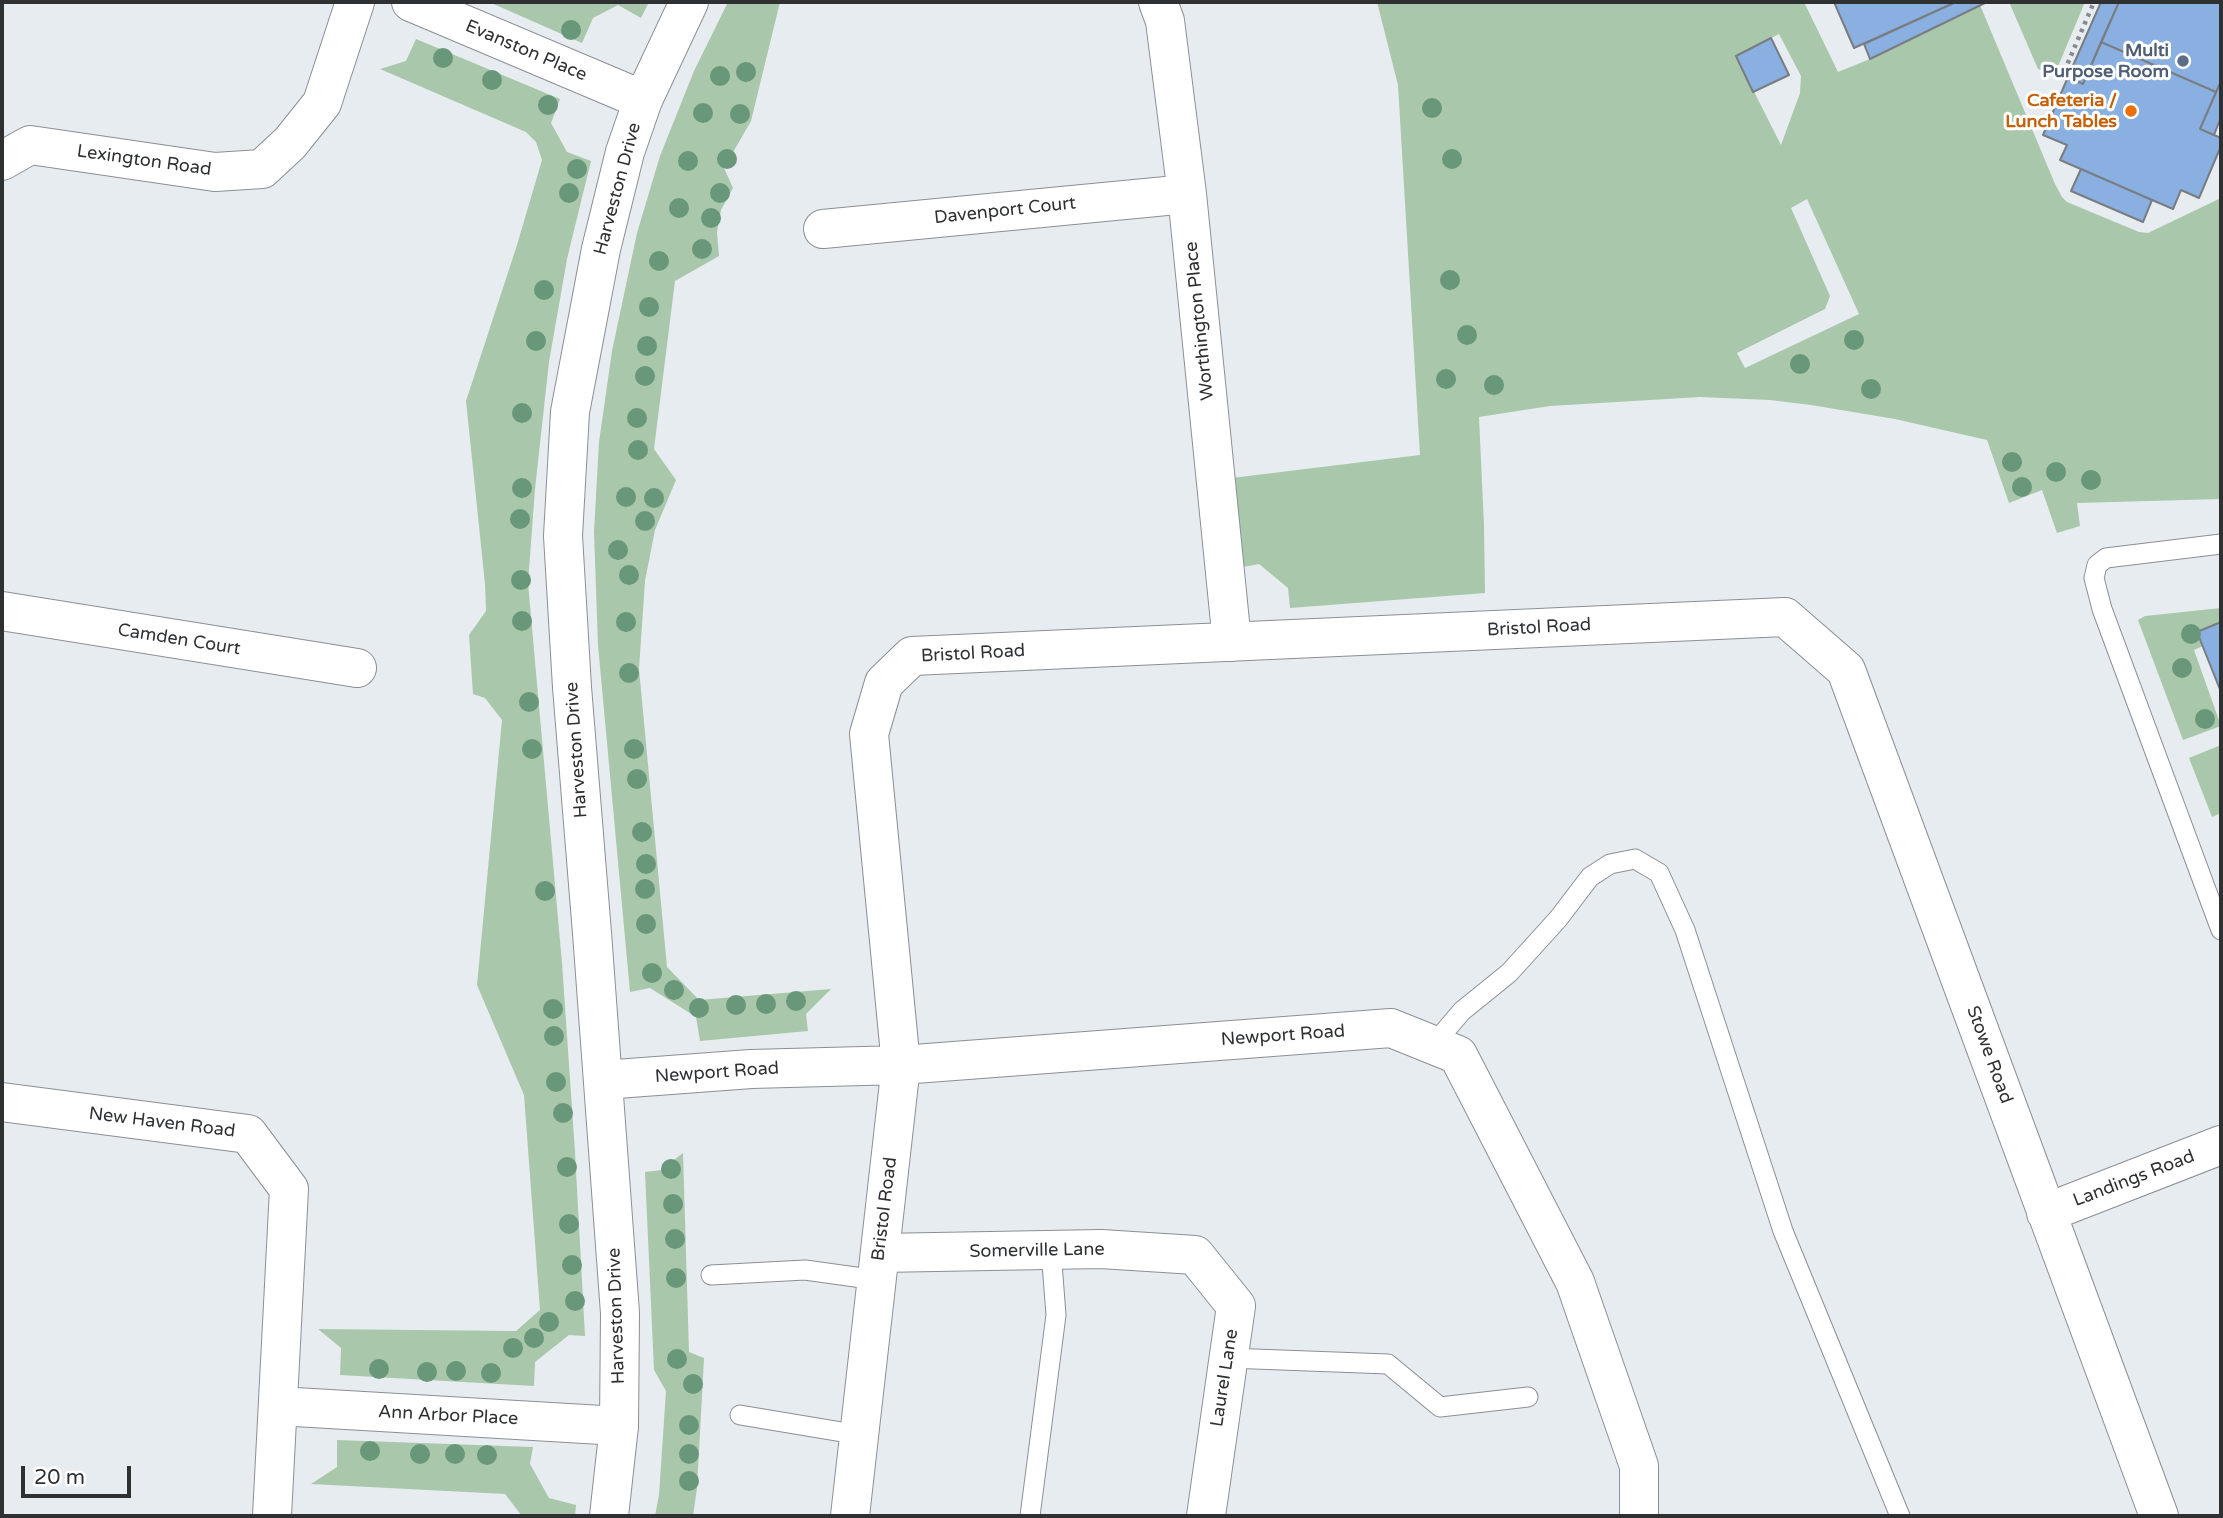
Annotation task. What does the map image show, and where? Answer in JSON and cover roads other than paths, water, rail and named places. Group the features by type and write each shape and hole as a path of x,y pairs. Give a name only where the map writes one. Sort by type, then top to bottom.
{"street":[{"name":"Lexington Road","path":"2,161 30,145 215,172 262,169 290,143 322,103 355,2"},
{"name":"Evanston Place","path":"411,2 643,100"},
{"name":"Harveston Drive","path":"609,1516 619,1426 620,1312 572,687 564,536 570,412 601,249 625,152 643,100 689,2"},
{"name":"Worthington Place","path":"1158,2 1164,21 1187,194 1232,642"},
{"name":"Davenport Court","path":"823,229 1187,194"},
{"name":"Camden Court","path":"2,611 357,668"},
{"name":"Bristol Road","path":"850,1516 901,1065 869,734 884,683 912,656 1785,617"},
{"name":"Stowe Road","path":"1785,617 1846,670 2046,1213 2146,1512"},
{"name":"Newport Road","path":"603,1080 751,1069 901,1065 1391,1028 1458,1055 1575,1282 1639,1466 1639,1516"},
{"name":"New Haven Road","path":"2,1102 248,1134 289,1189 272,1516"},
{"name":"Landings Road","path":"2046,1213 2221,1145"},
{"name":"Somerville Lane","path":"878,1266 1051,1250 1101,1249 1195,1255"},
{"name":"Laurel Lane","path":"1195,1255 1236,1306 1206,1516"},
{"name":"Ann Arbor Place","path":"278,1406 619,1426"}],"lane":[{"path":"2221,544 2106,558 2097,565 2094,578 2102,609 2221,930"},
{"path":"1433,1045 1462,1011 1509,973 1558,919 1590,877 1610,864 1635,859 1659,873 1685,929 1783,1231 1900,1516"},
{"path":"1030,1516 1056,1315 1051,1250"},
{"path":"711,1275 878,1266"},
{"path":"1228,1358 1388,1364 1440,1407 1528,1397"},
{"path":"740,1415 860,1435"}],"place":[{"name":"Multi Purpose Room","path":"2183,61"},
{"name":"Cafeteria / Lunch Tables","path":"2131,111"}]}
